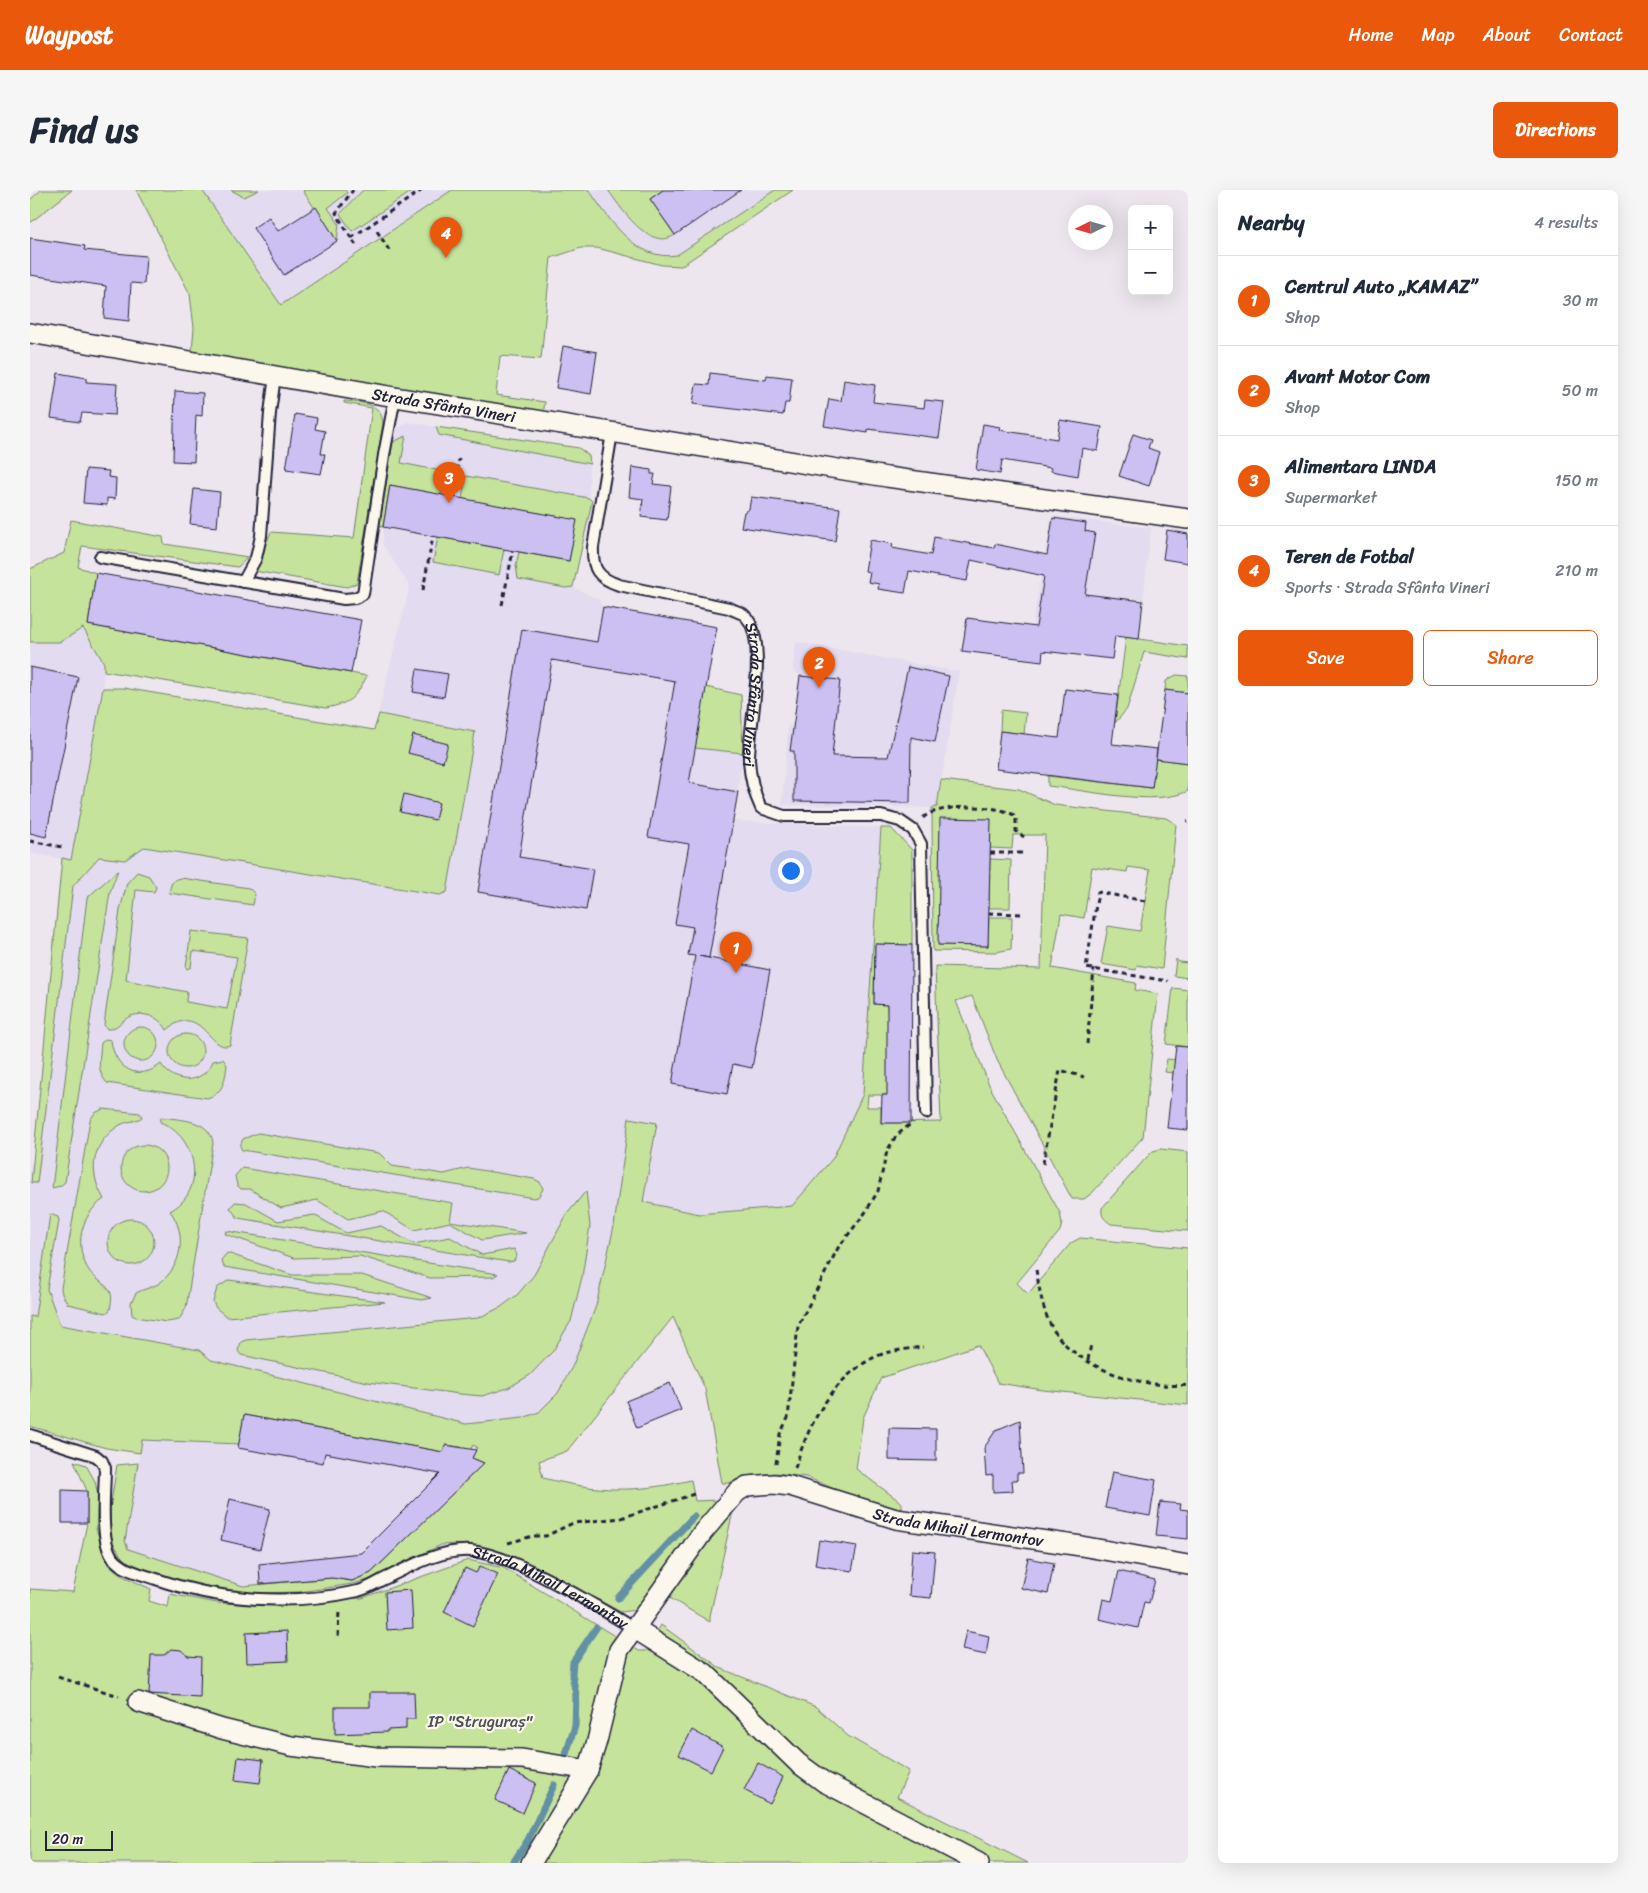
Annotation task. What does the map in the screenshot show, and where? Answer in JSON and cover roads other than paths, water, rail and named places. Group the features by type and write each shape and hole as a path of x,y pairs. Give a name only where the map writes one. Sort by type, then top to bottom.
{"street":[{"name":"Strada Sfânta Vineri","path":"30,334 395,397 886,477 1188,519"},
{"name":"Strada Mihail Lermontov","path":"635,1629 703,1532 737,1492 748,1486 782,1485 896,1519 1080,1546 1188,1565"},
{"path":"531,1863 588,1770 619,1650 635,1629 705,1673 798,1763 824,1782 979,1863"},
{"path":"138,1702 222,1729 291,1746 376,1757 522,1759 588,1770"}],"lane":[{"path":"243,582 256,558 262,536 270,413 275,376"},
{"path":"100,557 344,599 355,598 363,594 384,455 395,397"},
{"name":"Strada Sfânta Vineri","path":"612,433 593,547 592,561 596,572 605,580 619,585 729,608 744,615 752,631 758,660 749,758 751,787 761,808 784,816 881,816 900,820 913,830 921,844 926,1113"},
{"name":"Strada Mihail Lermontov","path":"30,1435 96,1456 102,1462 105,1468 105,1541 112,1557 125,1568 178,1588 226,1597 263,1599 338,1594 360,1591 419,1563 452,1552 472,1552 494,1556 523,1568 635,1629"}],"waterway":[{"path":"618,1598 694,1516"},
{"path":"566,1754 575,1726 576,1695 572,1674 573,1662 596,1628"},
{"path":"513,1863 528,1840 554,1785"}],"place":[{"name":"Teren de Fotbal","path":"446,258"},
{"name":"Alimentara LINDA","path":"449,503"},
{"name":"Avant Motor Com","path":"819,688"},
{"name":"Centrul Auto „KAMAZ”","path":"736,973"}],"park label":[{"name":"IP \"Struguraș\"","path":"480,1721"}]}
